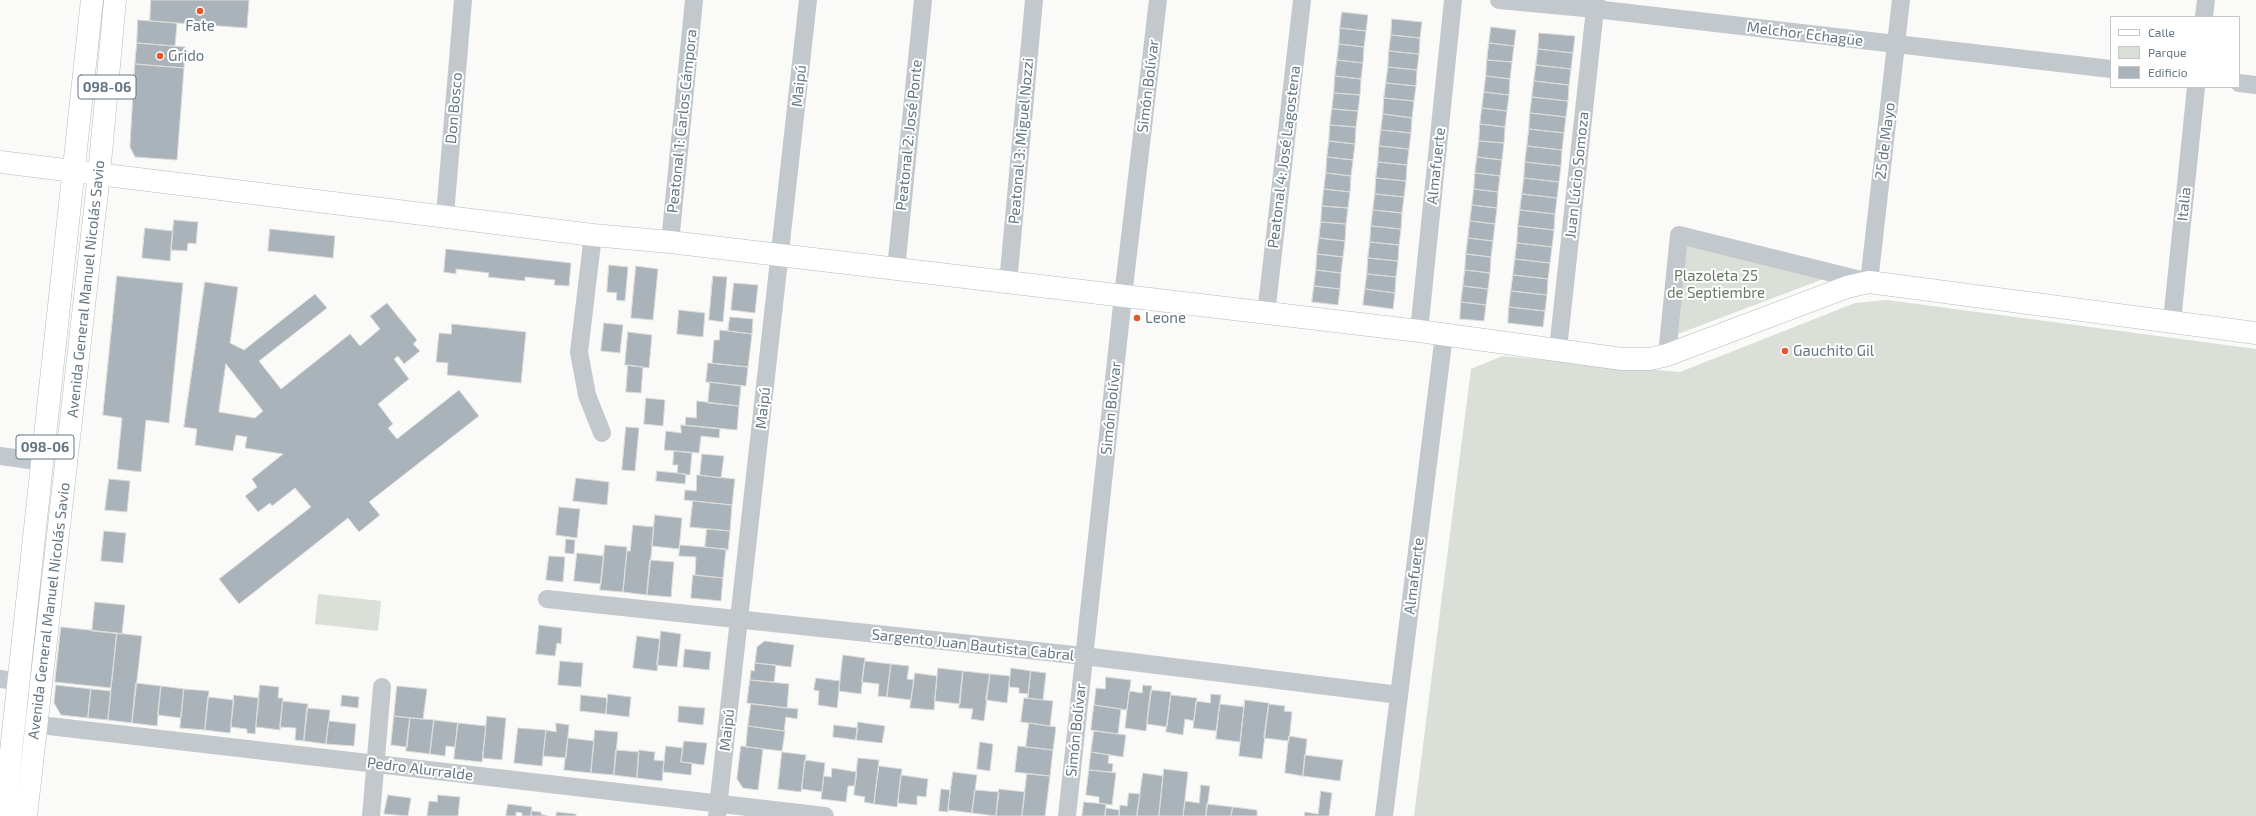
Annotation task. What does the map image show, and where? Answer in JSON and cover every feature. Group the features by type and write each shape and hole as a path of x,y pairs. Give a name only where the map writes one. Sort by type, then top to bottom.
{"main road":[{"name":"Avenida General Manuel Nicolás Savio","path":"4,816 14,723 10,681 43,462 72,171 92,0"},
{"name":"Avenida General Manuel Nicolás Savio","path":"26,816 99,174 115,0"},
{"path":"0,162 445,215 593,235 670,242 1419,331 1444,336 1630,359 1650,359 1667,355 1847,287 1869,282 2256,333"}],"street":[{"name":"Don Bosco","path":"445,215 464,0"},
{"name":"Peatonal 1: Carlos Cámpora","path":"670,242 694,0"},
{"name":"Maipú","path":"718,810 808,0"},
{"name":"Peatonal 2: José Ponte","path":"896,269 923,0"},
{"name":"Peatonal 3: Miguel Nozzi","path":"1008,283 1034,0"},
{"name":"Simón Bolívar","path":"1067,816 1123,296 1158,0"},
{"name":"Peatonal 4: José Lagostena","path":"1266,314 1302,0"},
{"name":"Almafuerte","path":"1419,331 1453,0"},
{"name":"Melchor Echagüe","path":"1499,0 1595,5 1896,44 2110,69"},
{"name":"25 de Mayo","path":"1869,282 1901,0"},
{"path":"2204,16 2206,0"},
{"name":"Juan Lúcio Somoza","path":"1558,349 1595,5"},
{"path":"2240,83 2256,85"},
{"name":"Italia","path":"2172,321 2196,88"},
{"path":"593,235 579,352 587,395 602,433"},
{"path":"1667,355 1679,235 1869,282"},
{"name":"Almafuerte","path":"1384,816 1444,336"},
{"path":"0,456 43,462"},
{"name":"Sargento Juan Bautista Cabral","path":"548,599 1084,656 1399,695"},
{"path":"10,681 41,685"},
{"path":"371,816 382,687"},
{"name":"Pedro Alurralde","path":"14,723 36,724 376,763 718,810 825,816"}],"green space":[{"name":"Plazoleta 25 de Septiembre","path":"1686,246 1842,272 1678,334"},
{"path":"1887,300 2256,349 2256,816 1414,816 1471,369 1502,356 1680,372 1855,303"},
{"path":"318,594 381,601 378,631 315,624"}],"building":[{"name":"Fate","path":"151,0 249,0 247,28 150,21"},
{"path":"1342,12 1368,15 1366,31 1340,28"},
{"path":"1392,19 1422,22 1420,38 1391,35"},
{"path":"138,20 177,23 175,46 137,43"},
{"path":"1491,27 1516,30 1514,46 1489,43"},
{"path":"1340,28 1366,31 1364,47 1339,44"},
{"path":"1539,33 1575,36 1573,53 1538,49"},
{"path":"1391,35 1420,38 1419,54 1389,51"},
{"name":"Grido","path":"137,43 185,47 184,68 135,64"},
{"path":"1489,43 1514,46 1512,62 1487,60"},
{"path":"1339,44 1364,47 1363,63 1337,60"},
{"path":"1538,49 1573,53 1571,69 1536,65"},
{"path":"1389,51 1419,54 1417,70 1388,67"},
{"path":"1337,60 1363,63 1361,79 1335,76"},
{"path":"1487,60 1512,62 1510,79 1486,76"},
{"path":"135,64 184,68 177,160 135,157 130,147"},
{"path":"1536,65 1571,69 1569,85 1534,81"},
{"path":"1388,67 1417,70 1416,86 1386,83"},
{"path":"1335,76 1361,79 1360,95 1334,93"},
{"path":"1486,76 1510,79 1509,95 1484,92"},
{"path":"1534,81 1569,85 1568,101 1532,97"},
{"path":"1386,83 1416,86 1414,101 1384,98"},
{"path":"1484,92 1509,95 1507,111 1482,108"},
{"path":"1334,93 1360,95 1358,111 1332,109"},
{"path":"1532,97 1568,101 1566,117 1530,113"},
{"path":"1384,98 1414,101 1412,118 1383,114"},
{"path":"1482,108 1507,111 1505,127 1480,124"},
{"path":"1332,109 1358,111 1356,127 1330,125"},
{"path":"1530,113 1566,117 1564,133 1529,129"},
{"path":"1383,114 1412,118 1411,133 1381,130"},
{"path":"1480,124 1505,127 1504,143 1479,141"},
{"path":"1330,125 1356,127 1355,144 1329,141"},
{"path":"1529,129 1564,133 1562,150 1527,146"},
{"path":"1381,130 1411,133 1409,149 1379,146"},
{"path":"1329,141 1355,144 1353,160 1327,157"},
{"path":"1479,141 1504,143 1502,160 1477,157"},
{"path":"1379,146 1409,149 1407,165 1378,162"},
{"path":"1527,146 1562,150 1561,166 1525,162"},
{"path":"1327,157 1353,160 1351,176 1326,173"},
{"path":"1477,157 1502,160 1500,176 1475,173"},
{"path":"1378,162 1407,165 1406,181 1376,178"},
{"path":"1525,162 1561,166 1559,182 1524,178"},
{"path":"1326,173 1351,176 1350,192 1324,189"},
{"path":"1475,173 1500,176 1498,192 1474,189"},
{"path":"1376,178 1406,181 1404,197 1375,194"},
{"path":"1524,178 1559,182 1557,198 1522,194"},
{"path":"1324,189 1350,192 1348,208 1322,206"},
{"path":"1474,189 1498,192 1497,208 1472,205"},
{"path":"1375,194 1404,197 1402,213 1373,210"},
{"path":"1522,194 1557,198 1555,214 1520,210"},
{"path":"1472,205 1497,208 1495,224 1470,221"},
{"path":"1322,206 1348,208 1346,224 1321,222"},
{"path":"1373,210 1402,213 1401,229 1371,226"},
{"path":"1520,210 1555,214 1554,230 1518,226"},
{"path":"174,220 198,222 196,244 188,243 187,251 171,250"},
{"path":"1470,221 1495,224 1493,241 1468,238"},
{"path":"1321,222 1346,224 1345,241 1319,238"},
{"path":"1371,226 1401,229 1399,245 1370,242"},
{"path":"1518,226 1554,230 1552,247 1517,243"},
{"path":"145,228 173,231 170,261 142,258"},
{"path":"270,229 335,236 333,258 268,251"},
{"path":"1319,238 1345,241 1343,257 1317,254"},
{"path":"1468,238 1493,241 1491,257 1466,254"},
{"path":"1370,242 1399,245 1398,261 1368,258"},
{"path":"1517,243 1552,247 1550,263 1515,259"},
{"path":"446,249 571,263 569,286 554,285 555,280 525,277 525,281 488,277 489,273 456,269 456,274 444,272"},
{"path":"1317,254 1343,257 1341,273 1316,270"},
{"path":"1466,254 1491,257 1490,273 1465,270"},
{"path":"1368,258 1398,261 1396,277 1367,274"},
{"path":"1515,259 1550,263 1548,279 1513,275"},
{"path":"609,265 628,267 625,301 616,300 617,293 607,292"},
{"path":"636,266 658,269 653,320 631,318"},
{"path":"1316,270 1341,273 1340,289 1314,286"},
{"path":"1465,270 1490,273 1488,289 1463,286"},
{"path":"1367,274 1396,277 1395,293 1365,289"},
{"path":"1513,275 1548,279 1547,295 1511,291"},
{"path":"117,276 183,283 169,423 146,420 141,472 117,469 122,418 103,415"},
{"path":"713,276 727,277 723,322 709,320"},
{"path":"205,282 238,287 230,343 244,350 315,294 327,308 259,361 281,389 350,334 360,346 380,329 370,316 387,303 417,340 413,344 420,351 404,364 398,356 394,359 409,379 378,404 393,424 388,428 397,439 459,390 479,416 369,502 380,515 359,532 348,518 239,604 219,579 311,507 295,488 272,506 270,503 258,512 245,496 257,487 252,479 283,454 245,448 247,437 236,435 233,451 195,445 197,429 184,427","holes":["226,364 263,411 255,418 219,412"]},
{"path":"734,283 758,285 755,313 731,310"},
{"path":"1314,286 1340,289 1338,305 1312,302"},
{"path":"1463,286 1488,289 1486,305 1461,302"},
{"path":"1365,289 1395,293 1393,309 1363,305"},
{"path":"1511,291 1547,295 1545,311 1509,307"},
{"path":"1461,302 1486,305 1484,321 1460,319"},
{"path":"1509,307 1545,311 1543,327 1508,323"},
{"path":"679,310 705,313 703,337 677,334"},
{"path":"730,317 753,319 752,334 728,331"},
{"path":"604,323 623,325 620,353 601,351"},
{"path":"452,324 526,332 521,383 447,375 448,363 436,362 439,333 451,334"},
{"path":"720,330 752,334 748,367 712,363 714,340 719,340"},
{"path":"628,332 652,335 649,368 625,365"},
{"path":"708,363 748,367 746,386 706,382"},
{"path":"628,365 643,367 641,393 626,392"},
{"path":"710,382 741,386 739,406 708,403"},
{"path":"646,398 665,400 663,426 644,424"},
{"path":"697,401 739,406 737,430 685,425 686,417 696,418"},
{"path":"681,425 720,429 719,438 701,436 699,453 664,450 666,431 681,433"},
{"path":"626,427 639,428 635,471 622,470"},
{"path":"674,451 692,453 690,475 677,473 678,465 673,465"},
{"path":"702,454 724,456 721,478 700,475"},
{"path":"657,471 686,474 685,484 656,481"},
{"path":"697,475 735,479 732,505 684,500 685,490 696,491"},
{"path":"576,478 609,482 607,505 573,501"},
{"path":"109,479 130,481 127,512 105,510"},
{"path":"693,501 732,505 730,531 690,527"},
{"path":"559,507 580,509 577,538 556,535"},
{"path":"655,515 682,518 679,549 652,546"},
{"path":"633,525 654,527 647,595 623,592 627,551 630,551"},
{"path":"707,529 730,531 728,550 705,547"},
{"path":"104,531 126,533 123,563 101,561"},
{"path":"566,539 575,540 574,554 565,553"},
{"path":"605,545 627,547 623,592 600,590"},
{"path":"680,545 726,549 723,578 695,575 696,557 679,556"},
{"path":"577,553 604,556 601,584 574,581"},
{"path":"549,556 565,557 563,582 546,580"},
{"path":"650,560 674,562 671,597 647,595"},
{"path":"693,575 723,578 721,601 691,598"},
{"path":"95,602 125,605 122,634 92,631"},
{"path":"539,625 562,628 561,644 557,643 555,656 536,654"},
{"path":"61,627 117,633 111,688 55,682"},
{"path":"661,631 681,634 677,667 657,665"},
{"path":"117,633 142,636 132,723 108,720"},
{"path":"637,636 660,639 657,671 633,668"},
{"path":"765,641 794,645 791,667 755,663 757,647"},
{"path":"685,649 711,652 709,670 683,667"},
{"path":"843,655 865,658 861,694 839,691"},
{"path":"560,661 583,663 581,687 558,685"},
{"path":"865,661 891,664 887,697 878,696 879,684 862,682"},
{"path":"755,663 776,665 774,682 750,680 751,670 754,671"},
{"path":"891,664 909,666 907,679 914,680 911,700 887,697"},
{"path":"938,668 963,671 960,704 935,701"},
{"path":"1011,668 1031,671 1028,694 1019,693 1019,688 1009,687"},
{"path":"963,671 990,674 984,721 971,719 973,709 959,708"},
{"path":"1031,671 1046,673 1043,700 1028,698"},
{"path":"915,673 937,676 934,710 910,708"},
{"path":"990,674 1010,676 1007,703 986,700"},
{"path":"1106,677 1131,680 1127,710 1094,705 1096,688 1105,689"},
{"path":"816,678 840,681 837,708 818,705 819,691 814,690"},
{"path":"750,680 789,684 787,708 747,703"},
{"path":"136,683 161,686 157,726 132,723"},
{"path":"56,685 91,689 88,718 61,715 54,703"},
{"path":"260,685 279,687 278,698 283,698 280,730 256,727"},
{"path":"1143,685 1152,686 1146,731 1125,728 1129,691 1142,693"},
{"path":"161,686 184,689 181,718 158,715"},
{"path":"397,686 427,689 423,719 394,716"},
{"path":"91,689 111,691 108,720 88,718"},
{"path":"184,689 209,691 205,730 180,728"},
{"path":"1151,690 1171,692 1167,727 1147,724"},
{"path":"608,694 631,697 629,717 606,714"},
{"path":"1211,694 1221,695 1216,731 1193,728 1196,701 1210,703"},
{"path":"234,695 259,698 255,734 247,733 247,729 231,727"},
{"path":"342,695 359,697 358,708 341,706"},
{"path":"581,695 607,698 606,714 580,711"},
{"path":"1171,695 1197,698 1194,721 1185,719 1183,735 1166,732"},
{"path":"208,697 234,700 230,733 205,730"},
{"path":"1024,698 1053,701 1050,726 1021,722"},
{"path":"1245,700 1269,703 1262,759 1239,756"},
{"path":"283,701 308,704 304,741 295,740 296,728 280,727"},
{"path":"751,704 798,709 797,719 786,717 784,731 748,726"},
{"path":"1220,704 1244,707 1240,742 1216,739"},
{"path":"1269,704 1285,706 1284,711 1292,712 1289,741 1264,738"},
{"path":"1094,705 1121,709 1118,734 1091,730"},
{"path":"679,706 705,708 703,725 678,722"},
{"path":"307,708 330,710 326,744 304,741"},
{"path":"394,716 410,718 407,747 391,745"},
{"path":"487,716 506,718 502,760 483,758"},
{"path":"410,718 434,720 430,754 406,751"},
{"path":"434,720 458,723 455,747 446,746 445,756 430,754"},
{"path":"329,721 356,724 354,746 326,744"},
{"path":"858,722 885,726 882,743 856,740"},
{"path":"458,723 486,726 482,762 454,759"},
{"path":"556,723 569,725 566,758 543,756 546,730 556,732"},
{"path":"1029,723 1056,727 1053,750 1026,747"},
{"path":"834,725 858,728 856,740 833,737"},
{"path":"748,726 785,731 782,751 746,747"},
{"path":"518,728 546,730 542,766 514,763"},
{"path":"595,730 618,732 614,775 591,773"},
{"path":"1094,731 1126,735 1123,757 1091,752"},
{"path":"1289,736 1307,739 1303,776 1285,773"},
{"path":"568,738 594,741 591,773 564,770"},
{"path":"684,741 707,743 704,765 681,762"},
{"path":"980,742 993,744 990,771 977,769"},
{"path":"666,746 683,748 681,762 692,763 691,775 663,772"},
{"path":"741,746 763,749 758,790 743,788 737,779"},
{"path":"1018,746 1053,750 1050,776 1015,772"},
{"path":"616,750 639,752 637,778 614,775"},
{"path":"639,750 655,752 654,760 664,761 662,781 637,778"},
{"path":"782,752 806,755 801,792 778,789"},
{"path":"1091,752 1109,755 1108,763 1113,764 1112,772 1089,770"},
{"path":"1305,755 1343,760 1340,781 1303,776"},
{"path":"858,758 879,760 874,804 864,802 865,797 854,795"},
{"path":"805,760 825,763 822,792 802,789"},
{"path":"879,766 902,769 897,807 874,804"},
{"path":"832,768 857,772 855,786 848,786 846,802 821,799 824,776 831,777"},
{"path":"1164,769 1188,772 1183,816 1159,816"},
{"path":"1089,770 1116,773 1112,805 1099,803 1099,797 1086,795"},
{"path":"953,772 977,775 972,813 948,810"},
{"path":"1143,773 1163,776 1159,816 1137,816"},
{"path":"1027,774 1050,776 1045,816 1022,816"},
{"path":"901,775 928,779 926,797 917,796 917,805 898,803"},
{"path":"1201,785 1210,786 1206,816 1183,816 1185,801 1199,803"},
{"path":"941,789 950,790 948,812 939,811"},
{"path":"999,789 1025,792 1022,816 996,816"},
{"path":"975,790 999,792 996,816 972,813"},
{"path":"1321,791 1332,793 1329,816 1304,816 1305,812 1318,814"},
{"path":"1129,793 1140,794 1137,816 1119,816 1120,805 1127,806"},
{"path":"388,795 411,798 408,816 384,814"},
{"path":"438,795 460,797 458,816 427,816 429,801 437,802"},
{"path":"1084,802 1106,804 1105,816 1082,816"},
{"path":"508,804 532,807 531,816 522,816 522,813 516,812 516,816 506,816"},
{"path":"1207,804 1233,807 1231,816 1206,816"},
{"path":"1233,807 1257,810 1257,816 1231,816"},
{"path":"1106,808 1119,810 1119,816 1105,816"},
{"path":"532,811 541,812 541,814 548,816 531,816"},
{"path":"557,812 576,814 576,816 556,816"}],"place":[{"name":"Fate","path":"200,11"},
{"name":"Grido","path":"160,56"},
{"name":"Leone","path":"1137,318"},
{"name":"Gauchito Gil","path":"1785,351"}]}
